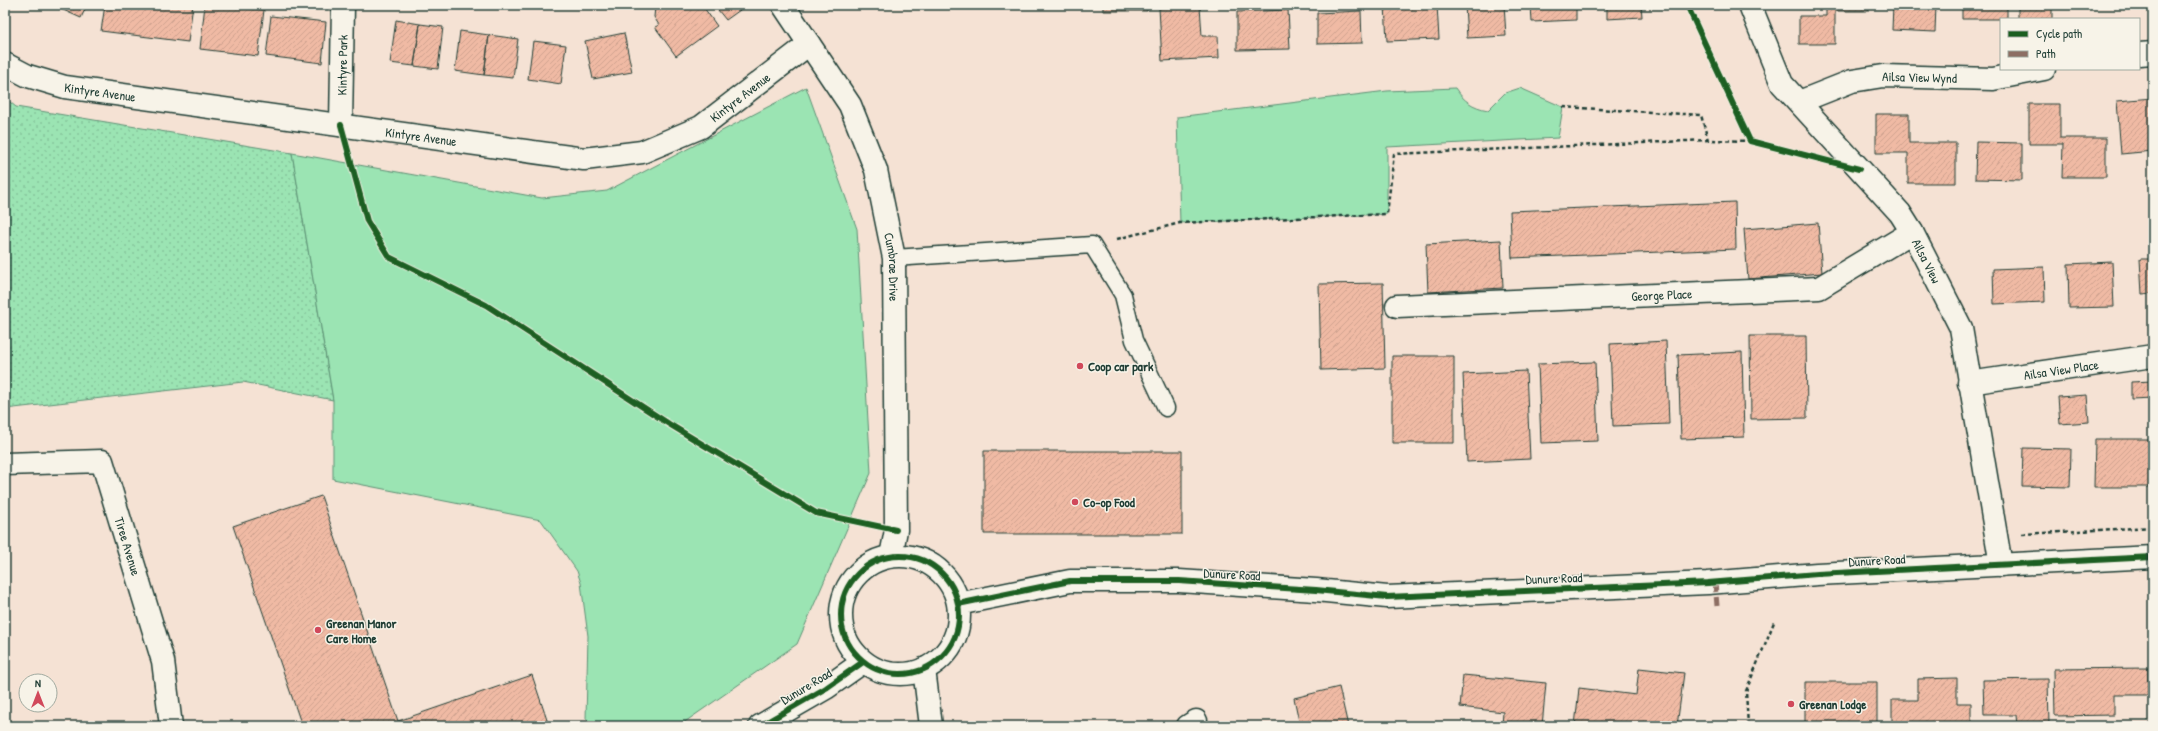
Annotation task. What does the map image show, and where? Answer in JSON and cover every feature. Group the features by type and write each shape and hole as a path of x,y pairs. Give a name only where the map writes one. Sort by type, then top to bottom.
{"street":[{"name":"Kintyre Park","path":"341,126 343,5"},
{"name":"Cumbrae Drive","path":"783,5 853,112 876,170 894,258 896,530 891,556"},
{"name":"Ailsa View","path":"1750,5 1782,84 1900,213 1912,232 1960,328 2001,565"},
{"name":"Kintyre Avenue","path":"5,64 28,76 65,87 584,160 642,152 701,126 809,44"},
{"path":"2140,54 2153,53"},
{"name":"Ailsa View Wynd","path":"1799,102 1852,81 1883,76 1993,80 2039,70"},
{"name":"George Place","path":"1397,306 1819,288 1912,232"},
{"name":"Ailsa View Place","path":"1970,383 2153,356"},
{"name":"Tiree Avenue","path":"5,464 102,461 163,661 171,726"},
{"path":"891,556 910,556 927,562 941,573 952,587 958,604 958,624 952,643 940,658 924,669 908,674 892,674 877,670 863,662 850,647 842,629 840,610 846,590 857,574 872,562 891,556"},
{"name":"Dunure Road","path":"958,604 1070,581 1179,581 1316,590 1387,597 1708,583 1817,574 2153,557"},
{"name":"Dunure Road","path":"760,726 826,688 863,662"},
{"path":"924,669 931,726"}],"lane":[{"path":"894,258 1092,245 1123,295 1134,340 1166,408"}],"path":[{"path":"1563,107 1701,114 1708,140"},
{"path":"1747,134 1750,141"},
{"path":"1092,245 1180,223 1387,214 1394,154 1708,140 1750,141 1757,143"},
{"path":"1996,535 2153,527"},
{"path":"1748,726 1746,691 1774,622"}],"green space":[{"path":"806,87 857,229 871,473 797,644 679,726 594,726 586,719 588,636 581,583 577,571 541,520 333,479 333,400 292,153 542,198 607,191"},
{"path":"1455,88 1469,103 1488,110 1505,93 1520,88 1563,107 1558,138 1387,147 1387,214 1180,223 1177,117 1387,91"},
{"path":"5,98 16,107 292,153 333,400 243,382 5,409"}],"building":[{"path":"52,5 87,5 81,18"},
{"path":"105,5 193,5 188,42 101,31"},
{"path":"205,5 264,10 258,56 200,49"},
{"path":"659,5 681,5 683,8 687,5 702,5 717,26 676,56 655,27 659,25 654,17 655,7"},
{"path":"714,5 747,5 726,20"},
{"path":"1103,5 1147,5 1147,11 1103,11"},
{"path":"1385,5 1437,5 1439,39 1387,41"},
{"path":"1465,5 1504,5 1506,36 1467,38"},
{"path":"1531,5 1576,5 1576,20 1532,22"},
{"path":"1607,5 1641,5 1642,17 1607,19"},
{"path":"1826,5 1869,5 1869,11 1835,11 1835,44 1799,44 1799,16 1826,16"},
{"path":"1893,5 1936,5 1935,32 1892,30"},
{"path":"1962,5 2007,5 2007,18 1962,19"},
{"path":"2041,5 2052,5 2052,18 2018,18 2018,8 2041,8"},
{"path":"1200,6 1202,36 1218,36 1219,58 1162,61 1159,8"},
{"path":"1288,10 1290,49 1237,50 1237,12"},
{"path":"1361,11 1362,43 1317,44 1317,13"},
{"path":"271,16 326,22 322,63 266,56"},
{"path":"396,20 420,24 414,66 390,63"},
{"path":"420,24 443,27 438,69 414,66"},
{"path":"460,31 489,35 484,75 455,71"},
{"path":"624,33 632,72 593,79 585,41"},
{"path":"489,35 518,39 513,78 484,75"},
{"path":"533,41 566,45 561,84 528,79"},
{"path":"2153,98 2153,151 2121,154 2117,101"},
{"path":"2029,104 2060,104 2060,138 2106,138 2106,177 2062,177 2063,144 2029,144"},
{"path":"1876,114 1909,114 1909,143 1956,143 1956,183 1908,183 1908,153 1876,153"},
{"path":"1976,142 2022,143 2022,180 1975,179"},
{"path":"1735,202 1736,249 1512,258 1510,211"},
{"path":"1818,223 1822,273 1748,279 1744,229"},
{"path":"1501,240 1503,288 1428,292 1426,244"},
{"path":"2140,259 2153,259 2153,293 2142,294"},
{"path":"2112,262 2114,307 2069,308 2068,264"},
{"path":"2044,267 2045,302 1994,304 1993,269"},
{"path":"1383,283 1385,368 1321,370 1319,284"},
{"path":"1750,336 1806,336 1807,418 1751,419"},
{"path":"1666,341 1669,424 1613,426 1610,344"},
{"path":"1742,352 1744,437 1681,439 1678,355"},
{"path":"1392,356 1454,356 1454,443 1392,443"},
{"path":"1595,362 1598,441 1541,443 1538,364"},
{"path":"1526,371 1530,459 1467,462 1463,374"},
{"path":"2153,381 2153,398 2131,399 2131,382"},
{"path":"2087,395 2089,422 2060,424 2058,397"},
{"path":"2095,439 2151,439 2151,487 2094,487"},
{"path":"2023,448 2071,449 2070,487 2022,486"},
{"path":"984,451 1182,451 1182,534 984,534"},
{"name":"Greenan Manor Care Home","path":"321,496 398,721 532,675 549,726 302,726 233,526"},
{"path":"1639,668 1684,673 1677,726 1575,726 1579,688 1636,695"},
{"path":"2148,668 2148,695 2114,695 2114,715 2055,716 2054,669"},
{"path":"1463,675 1546,683 1542,726 1502,726 1503,712 1460,707"},
{"path":"1957,678 1957,703 1971,703 1971,726 1892,726 1892,700 1918,700 1918,679"},
{"path":"2048,679 2049,726 2017,726 2016,715 1984,715 1983,680"},
{"path":"1805,682 1877,682 1877,726 1805,726"},
{"path":"1339,687 1348,726 1300,726 1294,698"}],"marked path":[{"path":"1715,582 1717,606"}],"cycle path":[{"path":"1687,5 1750,141 1859,169"},
{"path":"341,125 367,221 389,257 486,305 669,424 816,513 896,530"},
{"path":"900,556 911,557 923,561 942,573 954,592 958,604 959,615 958,626 954,638 942,657 923,669 911,673 900,674 889,673 877,669 858,657 846,638 842,626 841,615 842,604 846,592 858,573 877,561 889,557 900,556"},
{"path":"958,604 1070,581 1179,581 1316,590 1387,597 1708,583 1817,574 2153,557"},
{"path":"760,726 826,688 863,662"}],"place":[{"name":"Coop car park","path":"1080,366"},
{"name":"Co-op Food","path":"1075,502"},
{"name":"Greenan Manor Care Home","path":"318,630"},
{"name":"Greenan Lodge","path":"1791,704"}]}
